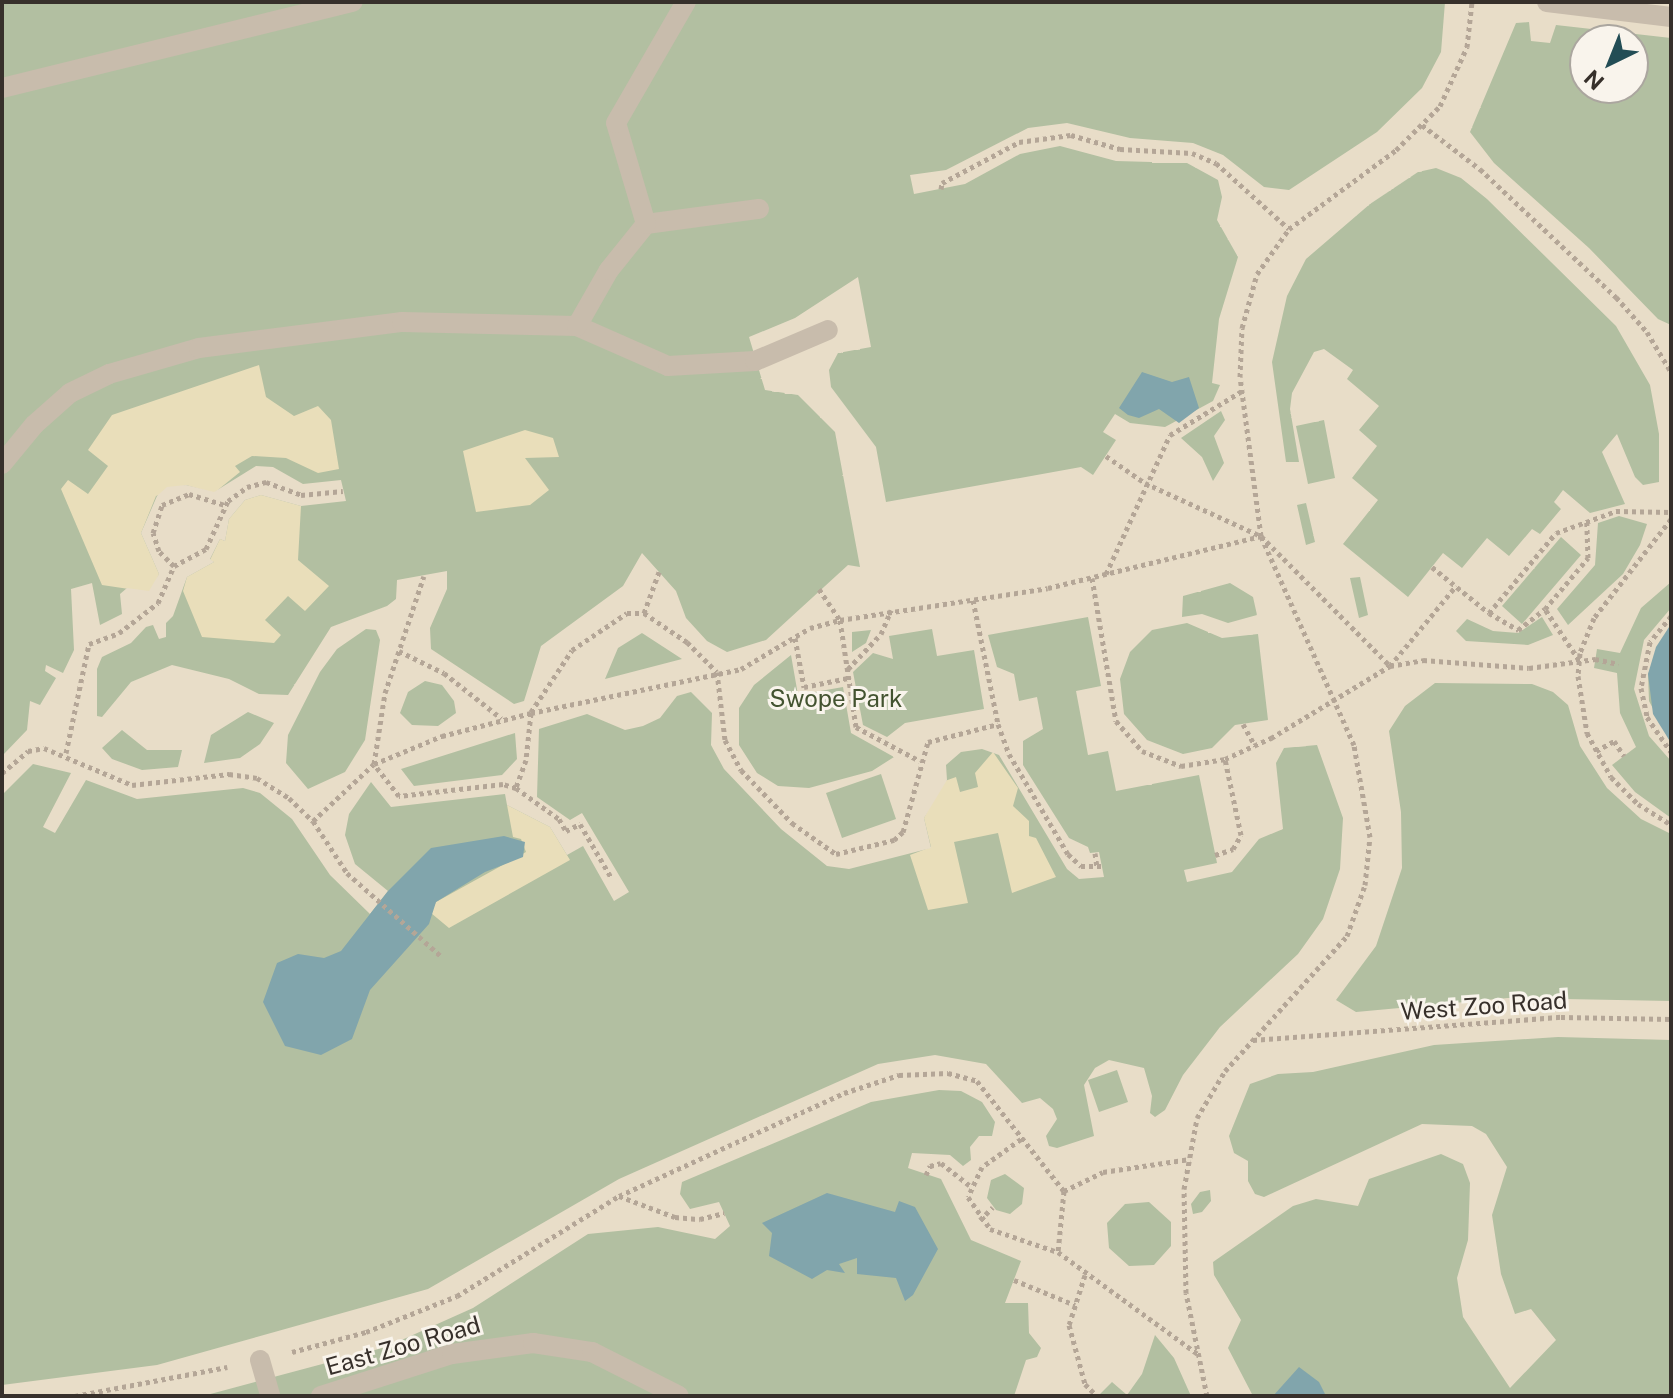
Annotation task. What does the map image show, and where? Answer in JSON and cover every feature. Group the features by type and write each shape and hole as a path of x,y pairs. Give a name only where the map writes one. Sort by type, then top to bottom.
{"street":[{"path":"2,88 353,2"},
{"path":"646,224 616,123 686,2"},
{"path":"1547,2 1671,17"},
{"path":"577,326 609,270 646,224 759,209"},
{"path":"2,464 34,425 70,393 109,374 199,348 402,322 577,326 668,366 755,361 828,330"},
{"name":"East Zoo Road","path":"321,1396 452,1354 533,1343 592,1352 679,1396"},
{"path":"260,1360 270,1396"}],"path":[{"path":"1207,1396 1186,1293 1184,1189 1202,1104 1252,1040 1341,944 1365,885 1368,807 1354,745 1336,700 1292,615 1261,536 1242,391 1242,328 1251,290 1289,229 1422,125 1457,75 1467,47 1472,2"},
{"path":"1422,125 1480,169 1616,297 1647,332 1671,372"},
{"path":"941,189 942,183 1019,142 1071,135 1120,149 1192,153 1216,163 1289,229"},
{"path":"1105,575 1145,483 1170,435 1242,391"},
{"path":"1106,456 1145,483 1261,536 1390,666"},
{"path":"66,753 89,644 119,633 150,610 164,593 174,566 206,549 225,505 258,483 301,495 343,491"},
{"path":"174,566 159,551 153,533 162,505 189,494 225,505"},
{"path":"1489,613 1556,533 1587,520 1629,509 1671,512"},
{"path":"1671,519 1594,618 1579,661 1582,716 1596,751 1623,791 1671,825"},
{"path":"1432,567 1489,613 1518,630 1545,609 1588,558 1587,520"},
{"path":"313,821 374,764 502,719 748,666 795,637 840,620 1092,578 1261,536"},
{"path":"644,613 659,572"},
{"path":"424,576 385,693 374,764 399,796 503,784 516,788 559,819 566,831 580,824 611,877"},
{"path":"1092,578 1116,721 1142,751 1181,766 1225,759 1255,746 1390,666 1407,661 1529,668 1579,661 1618,664"},
{"path":"1390,666 1456,586"},
{"path":"819,589 840,620 856,727 920,761"},
{"path":"973,600 998,724 1009,754 1068,854 1081,866 1100,866 1095,853"},
{"path":"1545,609 1579,661"},
{"path":"847,669 881,634 891,610"},
{"path":"516,788 526,760 531,713 572,650 627,613 644,613 687,642 717,672 722,728 731,755 767,799 828,851 844,853 899,837 910,815 920,761 933,738 998,724"},
{"path":"1671,616 1650,642 1641,688 1647,717 1671,752"},
{"path":"795,637 804,687 848,678"},
{"path":"399,651 444,673 502,719"},
{"path":"1243,724 1255,746"},
{"path":"1596,751 1614,741 1624,756"},
{"path":"2,773 36,748 66,753 120,781 146,787 229,774 257,778 313,821 338,863 442,957"},
{"path":"1215,855 1233,849 1241,835 1225,759"},
{"name":"West Zoo Road","path":"1252,1040 1561,1017 1671,1019"},
{"path":"75,1396 260,1360 366,1332 457,1296 619,1196 844,1093 912,1073 970,1076 998,1101 1021,1139 1064,1191 1058,1252"},
{"path":"1021,1139 990,1160 969,1185 968,1197 980,1220 990,1229 1058,1252 1085,1275 1198,1355"},
{"path":"1064,1191 1103,1172 1190,1159"},
{"path":"926,1175 930,1166 941,1163 969,1185"},
{"path":"619,1196 675,1217 700,1219 724,1213"},
{"path":"980,1220 993,1207"},
{"path":"1085,1275 1069,1325 1085,1384 1097,1396"},
{"path":"1014,1280 1075,1305"}],"green space":[{"name":"Swope Park","path":"2,2 1671,2 1671,1396 2,1396"}],"sand":[{"path":"259,365 266,397 294,416 318,406 331,420 339,469 318,473 286,458 252,456 235,466 240,472 214,493 186,485 156,496 141,533 159,574 155,583 149,592 102,585 61,489 68,480 88,494 108,466 88,450 112,415"},
{"path":"525,430 553,438 559,457 525,458 549,490 530,505 476,512 463,451"},
{"path":"261,495 301,506 298,560 329,586 305,611 288,596 265,620 281,635 274,643 202,637 183,591 187,577 214,562 210,560 220,539 225,541 229,519 245,500"},
{"path":"993,752 1018,788 1013,806 1029,821 1029,836 1036,838 1056,877 1012,893 998,833 954,842 968,903 928,910 910,855 931,847 924,818 942,782 956,777 960,792 978,787 975,773"},
{"path":"507,805 550,827 570,860 449,928 431,913 436,902 526,852 521,839 513,837"}],"shaded area":[{"path":"1445,2 1671,2 1671,38 1649,36 1649,24 1569,24 1569,26 1556,25 1550,43 1531,41 1529,22 1516,23 1470,132 1494,163 1589,248 1658,319 1671,325 1671,582 1641,608 1620,653 1597,649 1594,668 1617,673 1620,713 1636,747 1612,765 1635,792 1671,818 1671,834 1641,819 1607,788 1580,746 1568,705 1553,692 1532,684 1435,683 1405,706 1389,731 1401,812 1402,868 1376,946 1336,1000 1356,1012 1508,998 1671,1001 1671,1040 1558,1037 1434,1045 1313,1072 1278,1074 1250,1084 1229,1136 1234,1153 1248,1161 1248,1181 1255,1194 1264,1197 1422,1124 1472,1126 1486,1134 1507,1167 1492,1215 1501,1274 1515,1314 1531,1309 1556,1340 1510,1388 1463,1317 1457,1278 1468,1240 1470,1183 1463,1164 1441,1154 1369,1179 1358,1206 1316,1199 1293,1206 1213,1262 1214,1275 1241,1320 1228,1348 1253,1396 1191,1396 1174,1358 1155,1335 1142,1374 1127,1395 1112,1382 1098,1396 1014,1396 1026,1360 1037,1357 1041,1348 1029,1333 1028,1303 1005,1303 1021,1261 971,1240 941,1179 908,1168 912,1153 950,1155 963,1166 971,1160 970,1147 979,1136 992,1136 995,1122 982,1102 961,1091 939,1090 871,1102 682,1182 680,1194 690,1209 719,1202 730,1226 715,1239 658,1227 588,1234 473,1308 386,1347 203,1396 2,1396 2,1385 157,1365 428,1289 619,1179 878,1064 935,1055 986,1064 1022,1103 1040,1098 1053,1109 1057,1119 1046,1136 1049,1146 1057,1148 1094,1136 1084,1085 1095,1068 1109,1060 1144,1068 1152,1096 1150,1113 1155,1117 1165,1110 1183,1075 1220,1027 1298,954 1323,919 1340,869 1343,818 1317,745 1284,748 1276,763 1283,829 1259,839 1232,872 1187,882 1184,870 1217,863 1199,775 1116,791 1108,751 1088,755 1076,691 1101,686 1088,617 988,635 997,667 1014,674 1019,701 1037,697 1043,729 1023,741 1023,765 1069,838 1088,847 1090,853 1099,852 1104,877 1079,879 1067,869 999,755 982,749 961,752 946,765 947,780 924,818 931,848 849,869 827,866 781,829 724,769 711,745 712,713 691,692 677,696 660,718 643,726 625,730 587,714 539,729 537,797 570,820 582,813 629,892 614,901 583,846 567,855 550,827 507,805 505,794 391,807 371,782 349,814 345,835 355,864 388,891 370,914 330,875 292,819 260,793 243,788 137,799 86,780 55,833 43,827 71,773 33,764 2,795 2,756 27,730 30,701 40,705 56,678 45,671 46,665 63,673 74,650 71,589 92,583 100,625 122,614 120,594 127,588 149,591 159,574 141,533 157,496 167,487 186,485 214,492 256,466 273,467 303,484 341,480 346,501 301,506 261,495 245,500 229,519 225,541 220,539 210,559 214,562 187,577 173,616 166,623 166,637 159,639 153,625 146,627 131,643 102,657 97,669 97,716 102,717 131,682 172,665 229,679 259,694 288,695 331,627 387,606 396,599 397,580 447,571 447,589 430,628 431,649 514,704 524,701 541,646 623,586 642,553 676,591 686,618 707,641 727,652 766,640 848,565 860,567 835,432 798,395 765,390 749,337 795,318 858,277 871,347 838,353 829,370 831,387 876,447 886,502 1081,467 1093,475 1116,440 1103,432 1115,414 1130,423 1165,427 1213,401 1220,385 1212,383 1219,319 1238,257 1217,220 1222,197 1218,180 1187,163 1116,161 1060,146 1020,154 965,184 914,194 910,175 946,170 1028,128 1067,123 1130,138 1193,143 1223,155 1264,187 1289,190 1377,132 1422,88 1441,52","holes":["1436,168 1461,178 1487,199 1616,326 1650,385 1659,434 1659,482 1643,485 1635,477 1617,434 1602,452 1625,504 1590,513 1563,490 1554,502 1561,509 1540,534 1532,529 1509,556 1487,538 1462,568 1443,553 1408,597 1343,544 1378,500 1352,478 1377,446 1359,430 1379,406 1347,379 1353,370 1324,349 1314,352 1292,393 1290,409 1299,462 1286,462 1272,362 1287,296 1306,259 1370,204 1418,172","1221,411 1225,420 1214,436 1224,463 1213,481 1202,457 1181,438","1324,420 1335,478 1308,484 1296,426","1306,503 1315,542 1306,545 1297,505","1619,516 1647,524 1640,545 1623,574 1568,625 1557,609 1595,565 1598,523","1561,537 1581,555 1522,624 1502,606","1360,577 1368,615 1359,618 1350,578","1230,583 1253,597 1257,615 1228,623 1202,614 1182,617 1183,596","1542,617 1553,635 1528,645 1466,641 1456,631 1467,619 1493,631 1518,633","1187,623 1222,638 1258,634 1268,720 1235,725 1212,748 1183,754 1147,740 1124,714 1120,679 1130,652 1152,630","366,629 376,630 380,640 365,740 345,772 308,789 286,763 288,735 320,672 337,649","932,629 937,656 974,650 984,709 905,723 887,737 863,725 853,672 873,653 893,659 889,636","871,630 866,643 852,652 852,632","642,633 682,659 605,679 618,648","791,655 798,695 843,687 851,733 894,757 872,771 809,788 778,786 757,773 739,745 739,708 754,685","425,681 442,685 454,701 456,713 438,726 412,725 400,713 408,692","248,712 274,723 260,744 240,758 204,763 211,735","122,730 147,750 182,750 178,767 142,770 112,759 102,748","515,733 517,759 502,775 414,786 401,769","881,774 896,819 842,838 826,793","1117,1070 1128,1102 1099,1112 1088,1080","1005,1174 1024,1188 1022,1204 1010,1214 996,1210 987,1198 991,1180","1210,1190 1211,1201 1202,1212 1193,1214 1191,1204 1200,1192","1149,1202 1171,1222 1171,1246 1154,1265 1129,1266 1109,1248 1107,1223 1125,1204"]},
{"path":"1671,608 1671,624 1648,674 1649,701 1671,743 1671,761 1649,736 1634,689 1644,640"}],"water":[{"path":"1142,372 1172,382 1189,377 1199,408 1179,423 1159,409 1139,418 1128,415 1119,408"},
{"path":"1671,624 1671,743 1653,714 1648,674 1656,647"},
{"path":"504,836 525,842 523,857 485,872 436,902 429,924 370,990 352,1039 321,1055 285,1046 263,1002 277,963 298,954 324,958 341,951 388,891 431,848"},
{"path":"827,1193 895,1212 899,1201 915,1207 938,1249 913,1295 905,1301 896,1278 857,1274 857,1258 839,1264 845,1273 827,1270 812,1279 769,1256 772,1233 762,1223"},
{"path":"1299,1367 1319,1382 1326,1396 1273,1396"}]}
